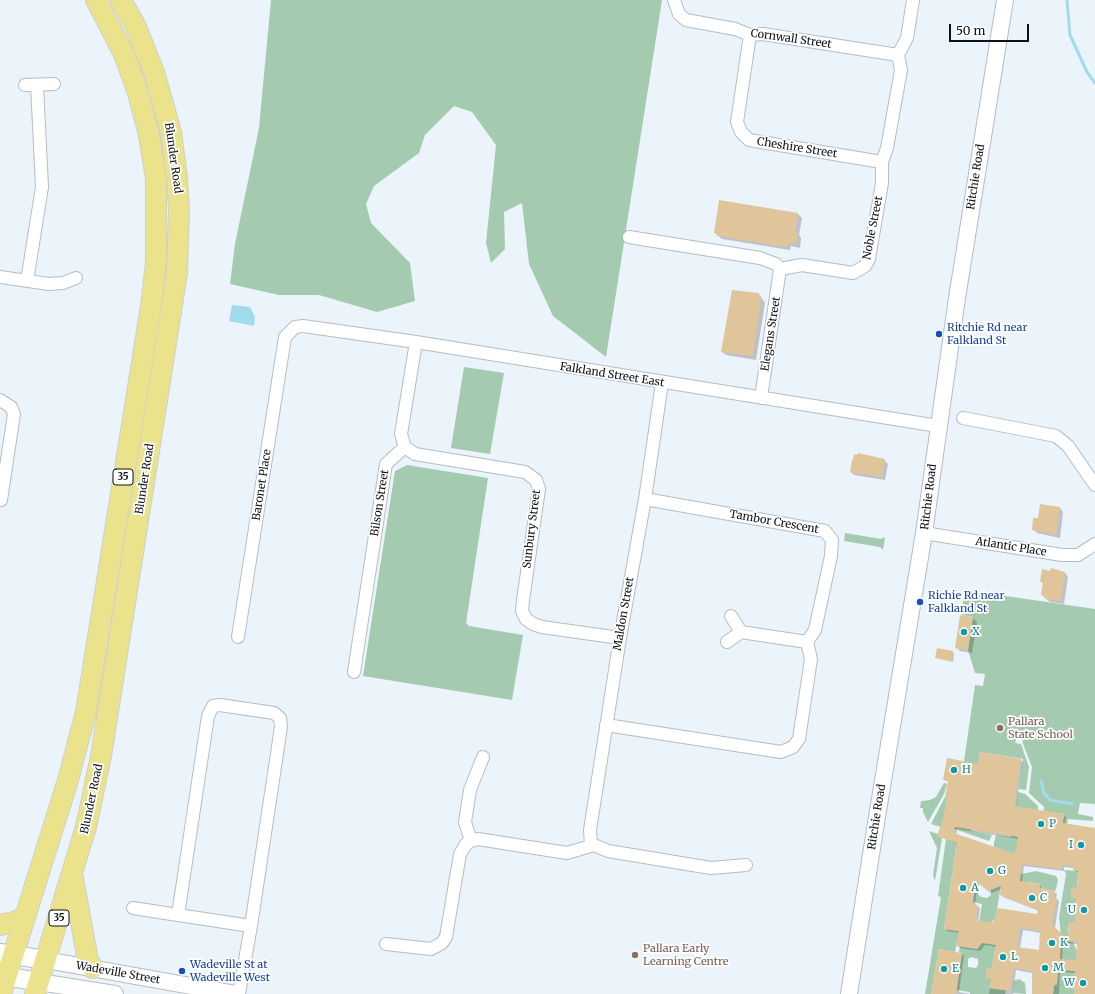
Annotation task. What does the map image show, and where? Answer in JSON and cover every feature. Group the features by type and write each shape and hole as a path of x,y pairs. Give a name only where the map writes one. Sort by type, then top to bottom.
{"main road":[{"name":"Blunder Road","path":"7,954 25,917 68,780 86,712 156,263 157,191 149,136 138,93 124,54 96,0"},
{"name":"Blunder Road","path":"46,960 73,876 87,822 112,694 177,273 179,234 177,178 171,132 154,72 136,27 121,0"},
{"path":"73,876 88,961 93,968"},
{"path":"0,925 14,922 25,917"},
{"name":"Wadeville Street","path":"7,954 46,960"},
{"name":"35","path":"2,982 7,954"},
{"name":"35","path":"37,988 46,960"},
{"name":"Wadeville Street","path":"2,982 37,988"}],"street":[{"name":"Cornwall Street","path":"674,0 679,14 686,20 735,28 750,35 763,34 898,55"},
{"path":"898,55 907,38 913,0"},
{"name":"Ritchie Road","path":"849,994 924,534 938,426 1005,0"},
{"name":"Cheshire Street","path":"750,35 737,122 741,132 749,140 882,162"},
{"name":"Noble Street","path":"780,269 802,265 854,272 865,266 869,259 882,183 882,162 887,148 901,70 898,55"},
{"path":"27,281 42,187 31,85 54,84"},
{"path":"629,238 760,258 776,264 780,269"},
{"name":"Elegans Street","path":"761,398 780,269"},
{"path":"0,277 49,284 63,283 76,278"},
{"name":"Falkland Street East","path":"288,333 295,327 303,326 416,342 662,383 938,426"},
{"name":"Baronet Place","path":"238,637 284,345 288,333"},
{"path":"405,447 401,434 416,342"},
{"name":"Maldon Street","path":"590,845 590,830 606,725 645,499 662,383"},
{"path":"0,400 11,406 14,414 1,500"},
{"path":"963,418 1056,436 1068,446 1095,485"},
{"name":"Sunbury Street","path":"405,447 415,454 526,472 536,480 538,489 522,610 526,618 533,624 542,627 620,638"},
{"name":"Bilson Street","path":"354,672 386,464 405,447"},
{"name":"Tambor Crescent","path":"645,499 824,531 832,540 831,556 815,630 807,642"},
{"name":"Atlantic Place","path":"924,534 1062,555 1078,554 1095,544"},
{"path":"731,616 741,632"},
{"path":"606,725 781,752 792,747 799,739 811,659 807,642 741,632 727,642"},
{"path":"178,915 208,716 213,706 220,705 274,713 280,718 281,727 239,994"},
{"path":"471,841 465,822 470,790 483,757"},
{"path":"386,944 431,949 442,943 446,937 460,854 466,844 478,839 567,853 590,845 598,846 608,851 711,868 746,865"},
{"path":"133,908 250,926"},
{"name":"Wadeville Street","path":"46,960 236,994"},
{"name":"Wadeville Street","path":"37,988 115,994"}],"green space":[{"path":"271,0 662,0 606,357 553,316 529,264 522,203 504,212 505,249 491,263 486,243 496,145 472,112 454,106 425,135 419,153 374,186 366,204 371,223 410,263 415,301 377,312 319,295 279,295 230,284 235,244 259,128"},
{"path":"464,367 504,373 490,454 451,448"},
{"path":"407,465 488,478 466,623 469,626 523,635 512,700 363,676 395,471"},
{"path":"845,533 881,539 885,537 883,550 880,547 844,541"},
{"path":"964,590 1095,609 1095,804 1080,803 1078,814 1093,817 1093,821 1068,819 1064,841 1061,834 1064,814 1044,811 1044,807 1029,793 1032,767 1023,744 1022,736 1018,735 1015,743 1021,744 1029,767 1026,790 1019,789 1023,759 980,752 971,831 992,835 989,841 946,826 961,782 975,685 983,686 985,674 975,673 968,650 973,617 962,615"},
{"path":"944,783 947,784 944,794 928,822 923,812 923,808 920,808 921,801 930,800 936,797"},
{"path":"1018,792 1025,794 1038,806 1038,810 1023,808 1016,855 994,847 994,843 996,835 1011,837"},
{"path":"945,797 947,798 943,825 941,827 931,824"},
{"path":"929,831 938,834 938,836 942,838 935,881 933,875 937,848"},
{"path":"946,839 964,844 956,849 944,929 977,934 982,904 973,902 977,874 980,875 978,894 981,897 987,898 991,895 991,889 1005,857 996,917 976,942 957,941 955,952 939,949 931,994 925,994 941,897 938,896"},
{"path":"1064,870 1078,871 1077,888 1072,888 1071,898 1076,899 1075,922 1069,922 1068,932 1077,951 1076,960 1070,971 1075,971 1074,994 1053,994 1054,986 1057,984 1061,935 1059,917 1066,874"},
{"path":"1036,871 1056,876 1058,880 1055,891 1040,888 1040,884 1029,882 1013,884 1021,874"},
{"path":"997,925 991,944 996,945 992,968 987,968 986,978 991,979 990,988 1006,990 1005,994 970,994 970,992 956,990 962,953 959,952 960,946 977,949","holes":["971,957 978,959 978,965 976,968 968,967 968,959"]},
{"path":"1019,979 1025,983 1026,994 1013,993 1014,981"}],"water":[{"path":"232,305 250,307 255,317 254,326 229,321"}],"building":[{"path":"719,200 798,213 795,232 798,233 796,244 788,243 787,247 717,236 717,233 714,233"},
{"path":"732,290 759,293 758,298 761,298 753,356 721,352"},
{"path":"858,453 885,459 882,477 850,472 854,454 857,455"},
{"path":"1040,504 1060,507 1056,535 1032,530 1033,518 1038,518"},
{"path":"1051,568 1065,572 1061,601 1045,599 1045,596 1041,595 1043,582 1040,582 1042,569 1050,571"},
{"name":"X","path":"960,615 973,617 968,650 955,648"},
{"path":"937,648 953,651 952,661 935,658"},
{"path":"980,752 1021,759 1014,806 1064,814 1063,823 1095,828 1095,994 1074,994 1075,971 1058,970 1057,985 1054,984 1053,994 1032,994 1032,971 1014,968 1010,991 989,988 991,979 986,978 987,968 992,968 996,945 982,943 977,949 956,946 959,931 944,929 957,843 937,836 944,816 947,798 945,797 948,781 943,780 947,758 978,764","holes":["955,827 1018,837 1015,854 954,833","1022,864 1062,869 1062,865 1073,866 1073,870 1078,871 1077,888 1072,887 1071,894 1071,898 1076,899 1075,922 1069,922 1068,939 1052,925 1057,898 1054,897 1055,891 1040,888 1040,884 1020,881","976,881 988,891 1001,886 1000,895 1038,910 1037,914 998,908 993,923 976,920 978,905 972,904","1020,928 1040,931 1039,950 1017,947","1061,941 1077,942 1076,960 1060,959"]},
{"path":"939,949 962,953 956,994 931,994"}],"waterway":[{"path":"1067,0 1070,35 1087,72 1095,83"},
{"path":"1041,781 1044,793 1050,800 1072,804"}],"place":[{"name":"Ritchie Rd near Falkland St","path":"939,334"},
{"name":"Richie Rd near Falkland St","path":"920,602"},
{"name":"X","path":"964,632"},
{"name":"Pallara State School","path":"1000,728"},
{"name":"H","path":"954,770"},
{"name":"P","path":"1041,824"},
{"name":"I","path":"1081,845"},
{"name":"G","path":"990,871"},
{"name":"A","path":"963,888"},
{"name":"C","path":"1032,898"},
{"name":"U","path":"1084,910"},
{"name":"K","path":"1052,943"},
{"name":"Pallara Early Learning Centre","path":"635,955"},
{"name":"L","path":"1003,957"},
{"name":"M","path":"1045,968"},
{"name":"E","path":"944,969"},
{"name":"Wadeville St at Wadeville West","path":"182,971"},
{"name":"W","path":"1083,983"}]}
